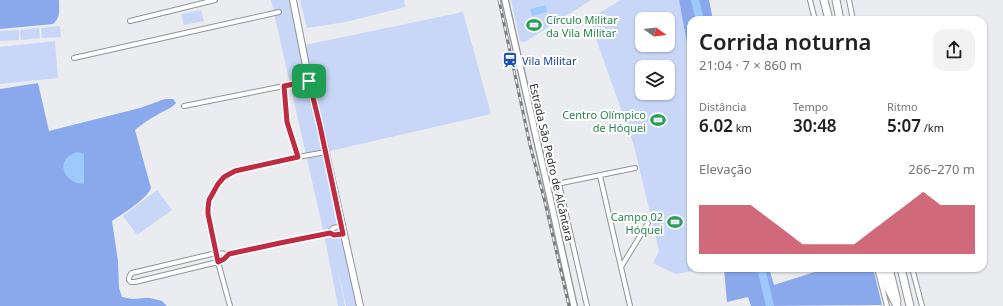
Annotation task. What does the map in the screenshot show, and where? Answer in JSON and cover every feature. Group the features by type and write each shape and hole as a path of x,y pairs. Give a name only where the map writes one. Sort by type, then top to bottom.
{"highway":[{"path":"824,0 828,16"},
{"path":"836,0 839,16"},
{"path":"882,272 888,288 898,306"},
{"path":"890,272 898,306"},
{"path":"902,272 910,306"}],"main road":[{"path":"293,0 309,81 360,306"}],"street":[{"path":"130,21 215,0"},
{"name":"Estrada São Pedro de Alcântara","path":"505,0 574,306"},
{"path":"810,0 814,16"},
{"path":"848,0 852,16"},
{"path":"74,58 279,12"},
{"path":"184,106 309,81"},
{"path":"284,86 287,122 298,157"},
{"path":"230,306 218,262 208,214 209,200 212,193 224,177 235,171 326,152"},
{"path":"548,186 635,168"},
{"path":"600,176 630,306"},
{"path":"560,184 586,306"},
{"path":"621,267 648,223"},
{"path":"330,233 333,228 342,226"},
{"path":"229,254 218,262 136,282 131,282 129,280 130,274 132,273 216,253 229,254 330,233 334,235 343,234"},
{"path":"173,263 175,272"},
{"path":"878,272 887,306"},
{"path":"913,272 922,306"}],"shaded area":[{"path":"0,0 59,0 58,16 53,24 0,29"},
{"path":"271,0 292,0 305,45 463,12 491,114 326,152 361,306 346,306 337,266 345,306 338,306 324,234"},
{"path":"300,0 404,0 405,7 346,22 307,28"},
{"name":"Círculo Militar da Vila Militar","path":"511,0 591,0 525,42 522,42 520,41"},
{"name":"Centro Olímpico de Hóquei","path":"621,0 687,0 690,16 687,16 688,272 675,274 653,263 659,251 634,146 589,19"},
{"path":"679,0 709,0 712,16 687,16 687,43"},
{"path":"546,5 547,12 532,16 530,9"},
{"path":"201,10 204,21 184,25 181,14"},
{"path":"60,26 61,37 42,38 41,28"},
{"path":"39,28 40,38 21,40 20,30"},
{"path":"19,30 19,40 0,41 0,31"},
{"path":"55,41 58,78 0,84 0,47"},
{"path":"38,83 49,131 140,108 165,99 173,99 176,103 148,120 135,130 151,188 145,197 112,221 118,261 119,288 122,297 132,299 150,298 162,301 167,306 0,306 0,89"},
{"path":"78,152 84,154 84,184 76,183 70,179 64,170 66,159 70,155"},
{"path":"157,190 172,210 137,235 123,216"},
{"path":"724,272 770,272 774,285 815,272 874,272 882,305 751,306 748,297 727,302"}],"waterway":[{"path":"695,0 699,16"},
{"path":"762,272 770,306"}],"railway":[{"path":"499,0 530,145 569,306"}],"place":[{"name":"Círculo Militar da Vila Militar","path":"534,25"},
{"name":"Vila Militar","path":"510,60"},
{"name":"Centro Olímpico de Hóquei","path":"658,120"},
{"name":"Campo 02 Hóquei","path":"675,222"}],"route":[{"path":"309,81 343,234 334,235 330,233 229,254 218,262 208,214 209,200 212,193 224,177 235,171 298,157 287,122 284,86 309,81"}]}
